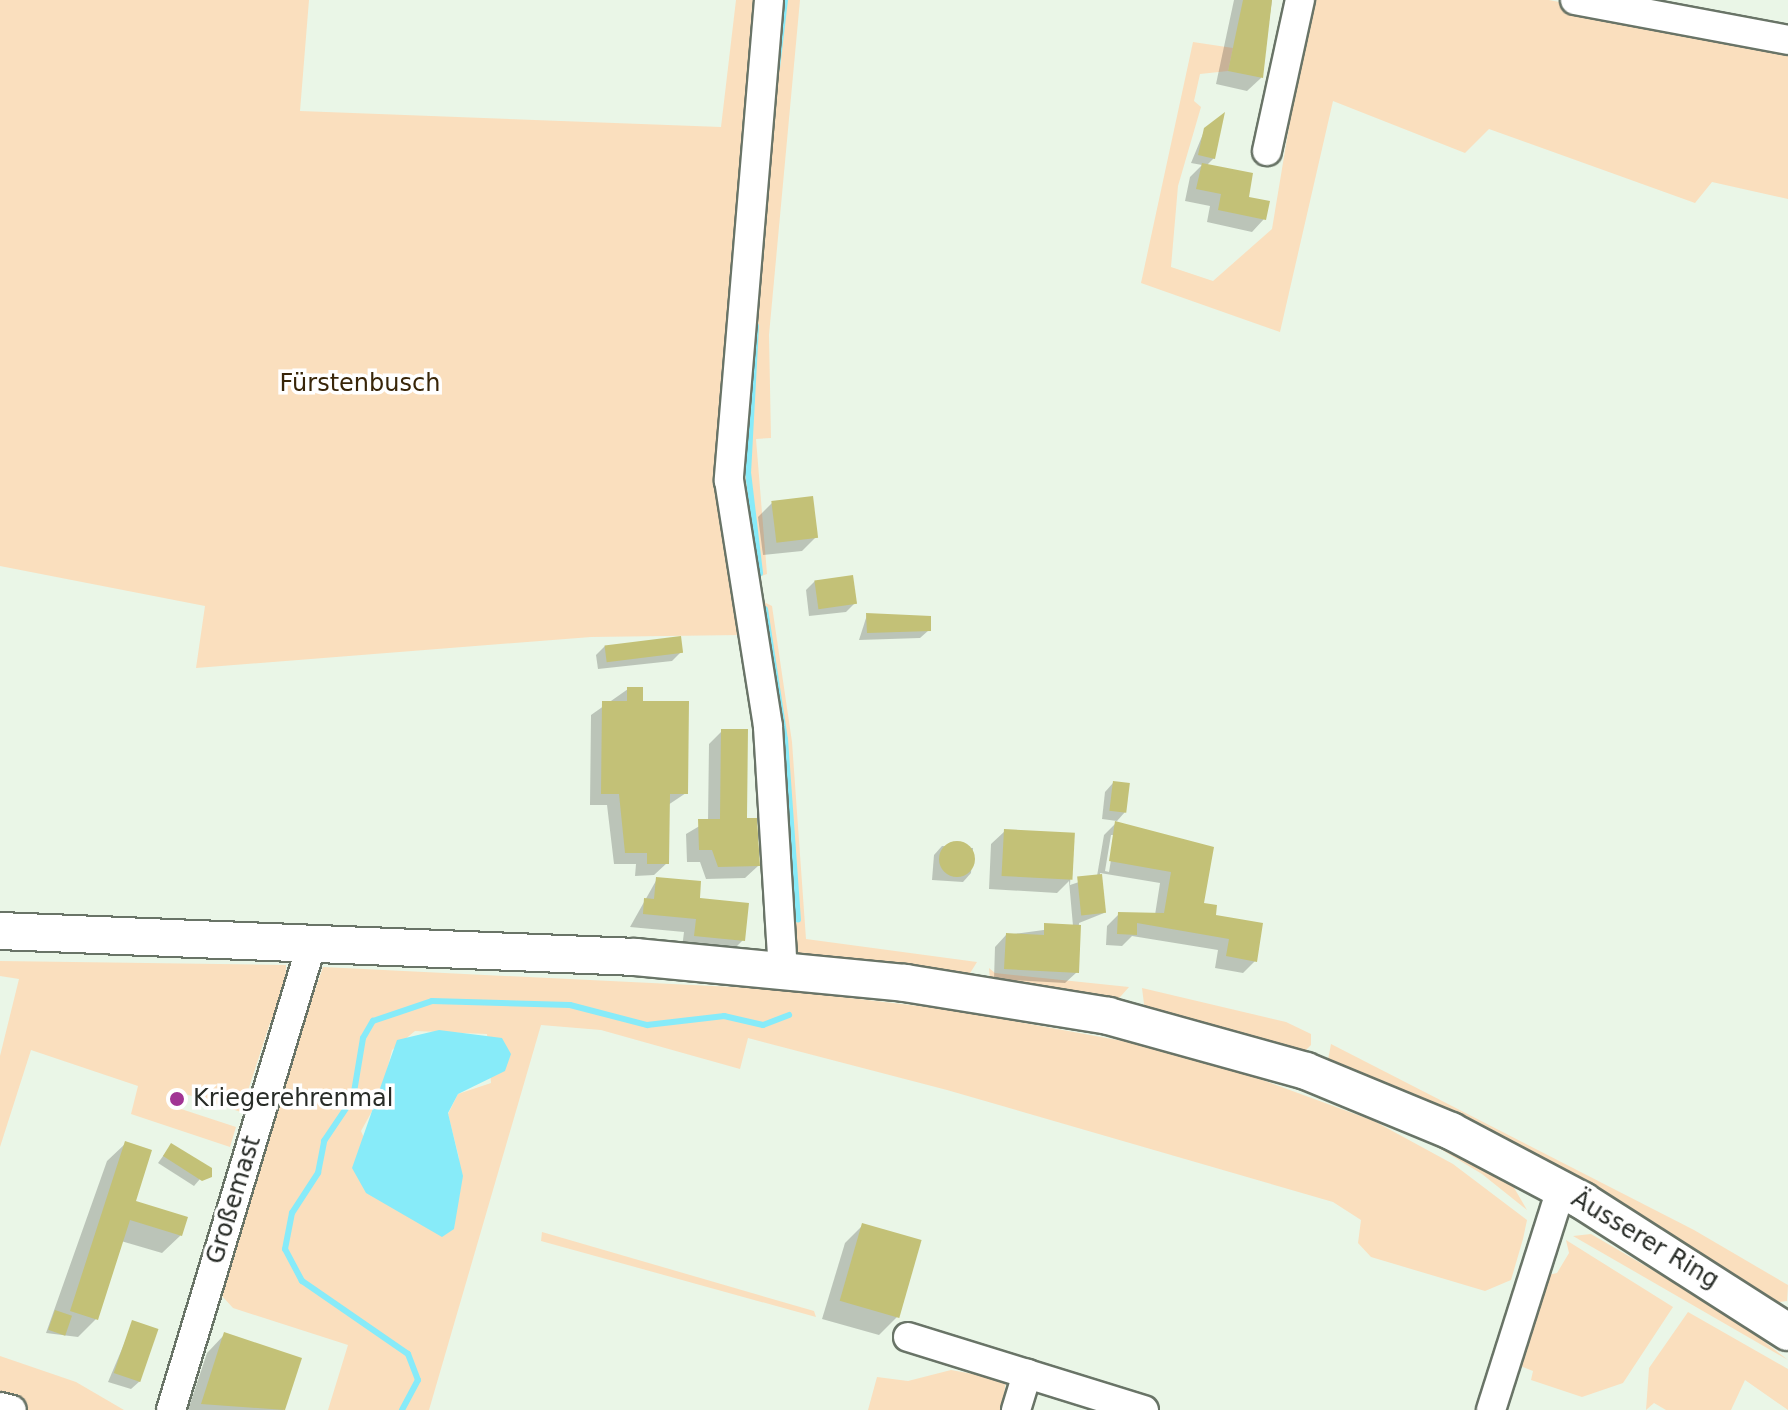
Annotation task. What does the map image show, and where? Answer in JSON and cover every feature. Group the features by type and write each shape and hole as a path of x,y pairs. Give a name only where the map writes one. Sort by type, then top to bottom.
{"main road":[{"name":"Äusserer Ring","path":"0,931 312,943 783,969 999,996 1206,1041 1375,1097 1497,1154 1561,1189 1788,1332"}],"street":[{"path":"769,0 729,467 768,727 783,969"},
{"path":"1267,151 1300,0"},
{"path":"1575,0 1788,40"},
{"name":"Großemast","path":"171,1410 312,943"},
{"path":"1491,1410 1561,1189"},
{"path":"908,1337 1144,1410"},
{"path":"1016,1410 1027,1374"},
{"path":"0,1407 12,1410"}],"green space":[{"name":"Fürstenbusch","path":"0,0 309,0 300,111 721,127 736,0 760,0 724,383 741,635 591,637 196,668 205,606 0,566"},
{"path":"774,0 800,0 769,335 771,438 756,439 767,574 748,581 739,380"},
{"path":"1310,0 1549,0 1788,46 1788,199 1712,182 1695,203 1489,129 1465,153 1333,101 1280,332 1141,283 1193,42 1233,48 1228,71 1200,74 1194,101 1201,107 1178,186 1171,267 1213,281 1272,229"},
{"path":"764,602 772,606 792,742 806,939 977,962 967,978 799,959 795,951 755,610"},
{"path":"0,961 286,965 285,1000 270,1023 241,1112 176,1091 172,1106 236,1127 230,1147 131,1114 138,1086 31,1050 0,1147 0,1056 19,979 0,976"},
{"path":"323,967 773,989 953,1010 1123,1041 1246,1074 1374,1121 1453,1164 1527,1220 1511,1280 1485,1291 1371,1257 1358,1243 1361,1220 1333,1202 947,1090 748,1038 740,1069 601,1030 541,1025 429,1410 328,1410 348,1345 233,1308 212,1285","holes":["415,1031 487,1034 491,1083 458,1094 448,1114 459,1158 454,1229 420,1223 392,1202 361,1131 381,1095 392,1050"]},
{"path":"989,968 995,973 1129,987 1113,1005 990,981"},
{"path":"1142,988 1286,1022 1311,1034 1311,1045 1300,1056 1145,1012"},
{"path":"1331,1044 1694,1230 1788,1285 1787,1301 1771,1303 1327,1065"},
{"path":"1414,1133 1513,1186 1527,1210 1482,1174"},
{"path":"542,1232 814,1311 816,1317 541,1241"},
{"path":"1591,1234 1731,1316 1788,1360 1573,1236"},
{"path":"1566,1240 1673,1307 1623,1383 1582,1397 1531,1380 1533,1371 1518,1365 1544,1276 1557,1273 1569,1253"},
{"path":"1688,1312 1788,1369 1788,1410 1745,1380 1731,1410 1666,1410 1654,1403 1646,1410 1649,1368"},
{"path":"0,1356 76,1382 124,1410 28,1410 0,1401"},
{"path":"951,1370 1006,1380 1002,1410 868,1410 877,1377 908,1381"}],"water":[{"path":"439,1030 502,1038 511,1054 505,1071 458,1094 448,1113 463,1176 454,1229 442,1237 366,1193 352,1168 397,1040"}],"building":[{"path":"1243,0 1272,0 1263,78 1228,71"},
{"path":"1225,112 1215,159 1198,155 1204,128"},
{"path":"1202,163 1253,173 1249,197 1270,201 1266,220 1218,210 1221,194 1196,189"},
{"path":"813,496 818,538 776,543 771,501"},
{"path":"853,575 857,604 818,609 814,580"},
{"path":"866,613 931,616 931,631 867,633"},
{"path":"681,636 683,653 607,662 605,645"},
{"path":"627,687 643,687 643,701 689,701 688,794 670,794 669,864 647,864 647,853 625,853 619,794 601,794 602,701 627,701"},
{"path":"721,729 748,729 747,818 757,818 760,866 718,867 712,850 699,850 698,819 720,819"},
{"path":"1113,781 1130,783 1126,813 1109,811"},
{"path":"1115,821 1214,847 1204,903 1217,905 1216,915 1263,923 1257,962 1226,956 1229,939 1137,923 1137,935 1117,934 1118,912 1164,913 1171,872 1109,861"},
{"path":"1004,829 1075,833 1072,880 1002,876"},
{"path":"957,841 969,847 975,859 969,871 957,877 945,871 939,859 945,847"},
{"path":"1102,874 1106,913 1081,915 1077,877"},
{"path":"656,877 701,881 700,898 749,903 745,941 694,936 696,919 643,914 644,898 654,899"},
{"path":"1044,923 1081,925 1079,973 1004,969 1006,933 1044,935"},
{"path":"125,1141 152,1150 136,1201 188,1217 182,1236 130,1220 98,1320 70,1311"},
{"path":"171,1143 212,1168 212,1177 202,1181 163,1156"},
{"path":"862,1223 922,1240 899,1318 840,1301"},
{"path":"55,1310 72,1316 65,1336 48,1330"},
{"path":"132,1320 158,1329 140,1382 114,1373"},
{"path":"224,1332 302,1358 285,1410 201,1404"}],"waterway":[{"path":"777,68 785,0"},
{"path":"756,326 748,472 760,573"},
{"path":"765,609 785,739 798,920"},
{"path":"402,1410 418,1380 408,1354 302,1281 285,1249 292,1213 318,1173 324,1141 353,1098 363,1038 373,1021 432,1001 570,1005 647,1025 724,1016 763,1025 789,1015"}],"place":[{"name":"Kriegerehrenmal","path":"177,1099"}]}
